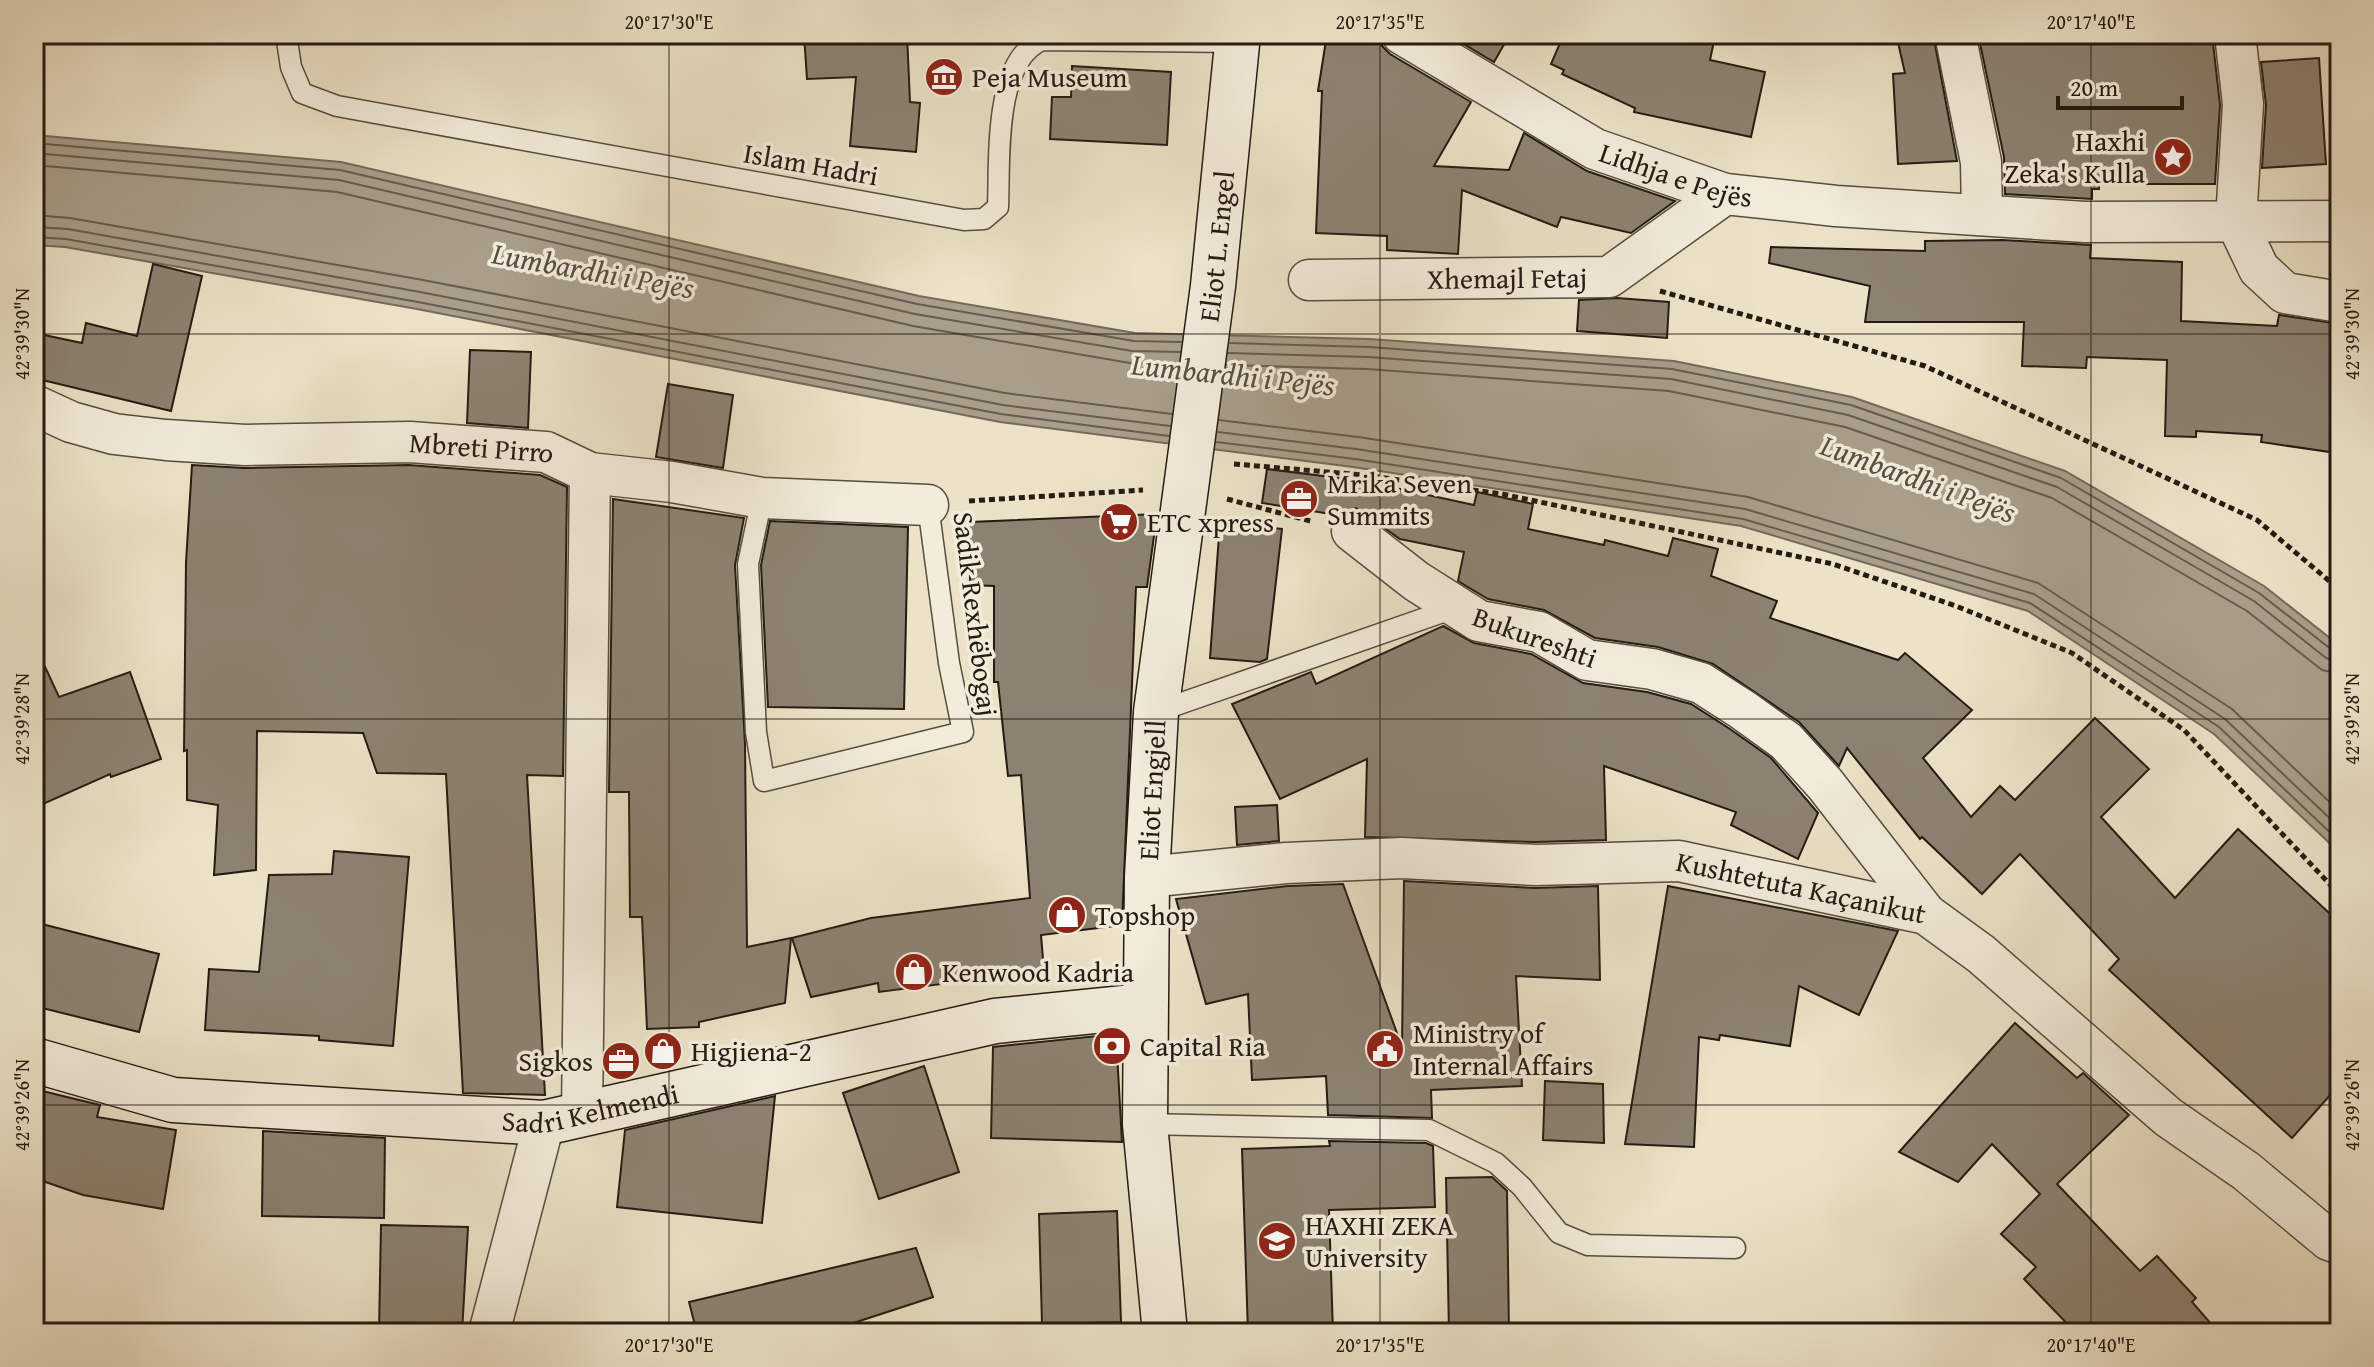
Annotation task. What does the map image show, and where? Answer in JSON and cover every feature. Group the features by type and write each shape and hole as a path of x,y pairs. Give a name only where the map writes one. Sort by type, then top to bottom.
{"main road":[{"name":"Eliot L. Engel","path":"1188,470 1213,286 1237,38"},
{"name":"Eliot Engjell","path":"1165,1333 1145,1124 1147,877 1156,712 1188,470"},
{"name":"Sadri Kelmendi","path":"34,1060 173,1100 563,1118 995,1021 1144,1006"}],"street":[{"name":"Lidhja e Pejës","path":"1402,34 1595,149 1725,194 1831,193 1982,215 2085,222 2340,221"},
{"path":"1955,34 1981,162 1982,215"},
{"path":"2235,34 2243,104 2236,221 2259,269 2285,293 2340,302"},
{"name":"Xhemajl Fetaj","path":"1309,280 1609,277 1725,194"},
{"name":"Mbreti Pirro","path":"34,405 71,422 114,434 153,439 245,445 410,442 546,452 590,473 672,482 762,498 928,505"},
{"path":"489,1333 563,1118 590,473"},
{"path":"1352,531 1416,581 1457,607"},
{"name":"Bukureshti","path":"1457,607 1479,621 1539,632 1587,660 1652,669 1701,683 1733,703 1786,741 1816,773 1926,914"},
{"name":"Kushtetuta Kaçanikut","path":"1147,877 1286,863 1402,858 1536,865 1679,861 1926,914 1981,954 2168,1117 2246,1171 2329,1240 2340,1244"}],"lane":[{"name":"Islam Hadri","path":"286,34 291,67 302,93 337,106 964,220 984,219 998,207 1007,81 1028,46 1042,40 1237,38"},
{"name":"Sadik Rexhëbogaj","path":"762,498 748,564 756,732 764,781 963,732 949,663 928,505"},
{"name":"Bukureshti","path":"1156,712 1457,607"},
{"path":"1145,1124 1429,1130 1496,1163 1522,1187 1559,1233 1588,1245 1735,1248"}],"path":[{"path":"1609,277 1925,366 2257,520 2340,590"},
{"name":"Sadik Rexhëbogaj","path":"928,505 1240,463 1502,494 1833,564 1956,606 2072,653 2184,730 2340,895"},
{"path":"1188,470 1352,531"}],"water":[{"name":"Lumbardhi i Pejës","path":"34,135 341,162 919,296 1135,333 1369,339 1674,361 1852,397 2065,471 2264,586 2340,646 2340,853 2214,734 2028,611 1741,526 1353,467 1000,422 417,309 65,247 34,245"}],"building":[{"path":"804,34 907,34 910,102 920,103 916,152 850,146 856,77 807,79"},
{"path":"1327,34 1379,34 1382,46 1390,54 1471,102 1434,166 1509,170 1524,133 1587,171 1675,201 1631,233 1561,217 1557,227 1462,190 1458,254 1387,250 1387,236 1316,233 1322,91 1318,91"},
{"path":"1447,34 1510,34 1494,62"},
{"path":"1564,34 1679,34 1714,41 1710,60 1765,72 1751,137 1634,112 1635,108 1562,74 1564,70 1551,64"},
{"path":"1896,34 1933,34 1957,161 1898,164 1893,74 1905,73"},
{"path":"1978,34 2212,34 2220,105 2215,184 2099,184 2099,189 2092,189 2092,199 2005,194 2004,157"},
{"path":"2319,58 2326,164 2262,168 2266,105 2261,62"},
{"path":"1072,66 1171,72 1167,145 1050,139 1052,97 1071,97"},
{"path":"2002,240 2091,245 2090,258 2182,262 2181,321 2277,326 2279,315 2340,324 2340,411 2336,411 2330,452 2261,442 2262,435 2196,431 2196,437 2165,436 2167,360 2087,357 2086,368 2022,366 2024,322 1865,322 1870,286 1769,263 1771,247 1925,251 1925,241"},
{"path":"153,264 202,276 171,411 34,378 44,335 82,343 86,323 137,336"},
{"path":"1617,298 1669,302 1667,338 1577,331 1579,300"},
{"path":"470,350 531,352 528,428 467,423"},
{"path":"668,384 733,395 723,468 656,457"},
{"path":"192,465 245,468 409,465 540,475 567,487 563,776 527,775 545,1095 463,1093 446,774 377,773 363,733 257,731 256,870 214,875 218,805 187,800 187,750 184,751 186,562"},
{"path":"1267,469 1363,481 1474,505 1477,492 1533,504 1528,529 1604,545 1605,540 1668,556 1673,538 1718,549 1711,576 1777,601 1770,618 1898,660 1905,653 1972,710 1923,758 1971,817 2000,786 2015,800 2095,718 2149,769 2101,817 2175,898 2238,829 2340,923 2340,1084 2292,1138 2109,970 2119,959 2020,854 1982,894 1922,837 1920,839 1847,748 1839,766 1799,722 1713,664 1658,647 1595,638 1544,610 1488,599 1458,581 1464,552 1400,539 1356,508 1337,515 1262,503"},
{"path":"613,499 744,518 735,565 745,744 747,947 791,938 785,1003 699,1022 699,1027 647,1029 642,917 630,917 629,792 609,792"},
{"path":"1157,514 1147,587 1136,587 1122,925 1041,935 1044,971 879,992 878,983 811,997 792,938 871,918 1030,898 1021,775 1008,776 998,682 994,682 994,586 970,585 970,522"},
{"path":"770,521 908,527 904,709 768,707 761,565"},
{"path":"1220,522 1282,529 1267,659 1260,662 1210,658"},
{"path":"1443,626 1474,643 1531,654 1583,683 1647,692 1691,704 1730,729 1771,758 1818,813 1798,859 1731,825 1736,812 1604,766 1606,840 1536,842 1365,837 1367,759 1280,799 1232,704 1311,672 1316,684"},
{"path":"34,643 59,697 130,672 161,759 111,777 110,774 34,808"},
{"path":"1277,805 1279,841 1237,845 1235,807"},
{"path":"334,851 409,857 393,1046 319,1040 319,1036 205,1030 209,969 259,972 269,875 332,874"},
{"path":"1404,881 1535,888 1598,886 1600,980 1516,976 1522,1086 1431,1090 1432,1118 1328,1115 1326,1076 1252,1080 1248,994 1206,1004 1176,899 1288,886 1343,884 1402,1047"},
{"path":"1668,886 1898,931 1859,1015 1799,986 1790,1046 1720,1035 1719,1040 1699,1037 1694,1147 1625,1144"},
{"path":"34,922 159,954 139,1032 34,1006"},
{"path":"2015,1023 2077,1078 2083,1073 2129,1115 2057,1184 2140,1271 2157,1256 2196,1298 2192,1302 2219,1333 2076,1333 2024,1279 2036,1267 2001,1234 2040,1194 1992,1144 1958,1182 1899,1152"},
{"path":"1116,1034 1122,1142 991,1138 993,1047"},
{"path":"924,1066 959,1172 879,1199 843,1093"},
{"path":"1545,1081 1603,1084 1604,1143 1543,1140"},
{"path":"34,1089 100,1105 97,1117 176,1130 163,1209 83,1195 34,1178"},
{"path":"775,1096 762,1223 617,1207 625,1130"},
{"path":"263,1131 385,1138 384,1218 262,1216"},
{"path":"1329,1141 1426,1143 1433,1146 1435,1207 1329,1210 1333,1333 1248,1333 1242,1149 1330,1146"},
{"path":"1492,1177 1507,1191 1509,1333 1449,1333 1446,1178"},
{"path":"1117,1211 1121,1322 1042,1324 1039,1214"},
{"path":"381,1225 468,1227 462,1333 379,1333"},
{"path":"916,1248 933,1297 823,1333 697,1333 689,1302"}],"place":[{"name":"Peja Museum","path":"944,77"},
{"name":"Haxhi Zeka's Kulla","path":"2173,157"},
{"name":"Mrika Seven Summits","path":"1299,499"},
{"name":"ETC xpress","path":"1119,522"},
{"name":"Topshop","path":"1067,915"},
{"name":"Kenwood Kadria","path":"914,972"},
{"name":"Capital Ria","path":"1112,1046"},
{"name":"Ministry of Internal Affairs","path":"1385,1049"},
{"name":"Higjiena-2","path":"663,1051"},
{"name":"Sigkos","path":"621,1061"},
{"name":"HAXHI ZEKA University","path":"1277,1241"}]}
